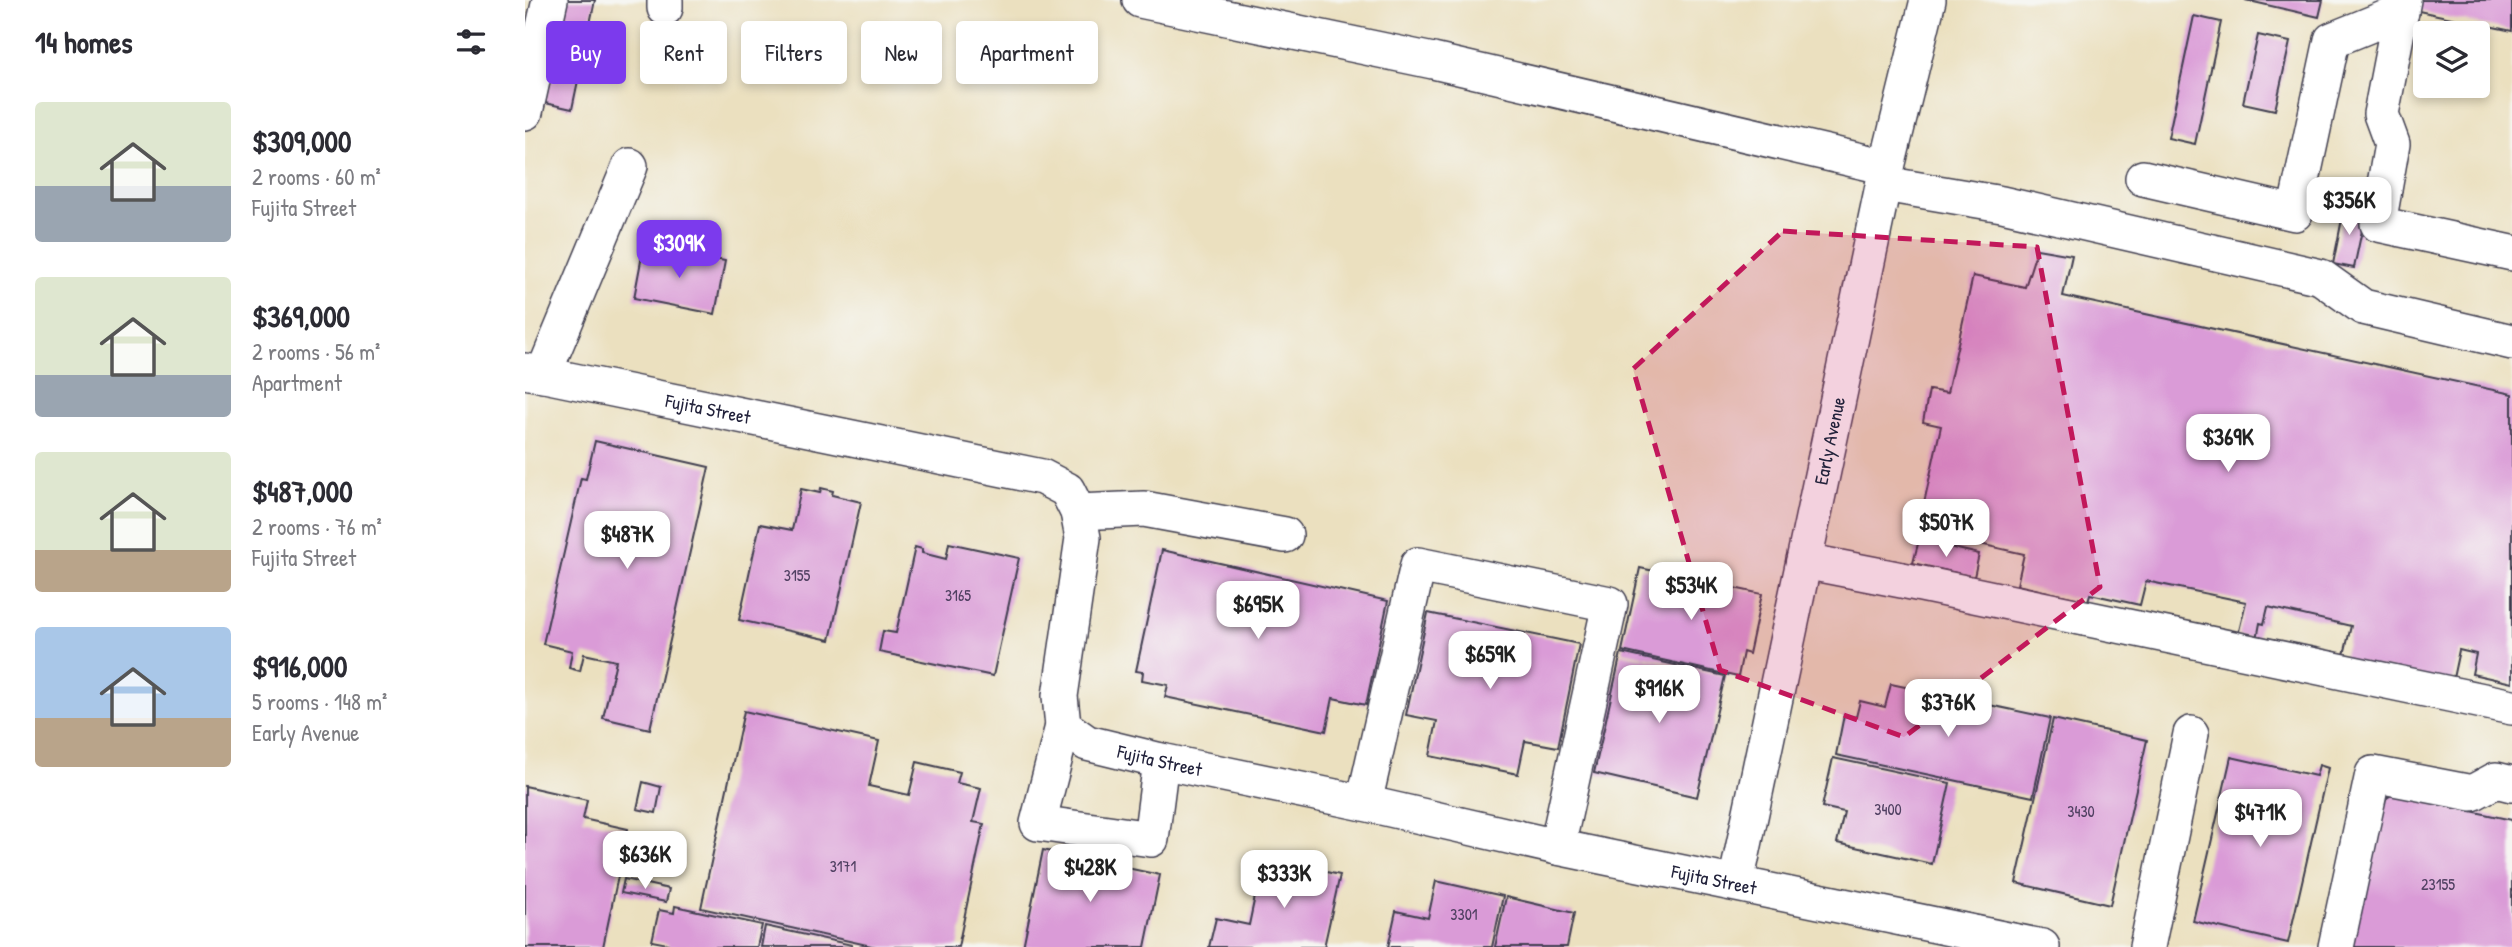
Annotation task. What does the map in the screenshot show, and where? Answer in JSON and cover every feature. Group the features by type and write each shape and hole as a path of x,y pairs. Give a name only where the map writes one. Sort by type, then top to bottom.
{"street":[{"path":"525,112 549,0"},
{"path":"1140,0 1433,61 2003,204 2321,277 2363,307 2512,342"},
{"name":"Early Avenue","path":"1737,883 1885,175 1928,0"},
{"path":"2143,178 2295,212 2332,40 2402,6"},
{"path":"2402,6 2381,114 2392,144 2378,224 2512,253"},
{"path":"534,373 630,166"},
{"name":"Fujita Street","path":"534,373 1042,477 1067,490 1078,512"},
{"path":"1161,761 1151,839 1038,823 1063,726 1060,696 1083,538 1078,512 1144,509 1285,535"},
{"path":"1804,561 2512,708"},
{"path":"1364,803 1417,565 1611,604 1557,847"},
{"name":"Fujita Street","path":"1063,726 1087,743 1161,761 1737,883 1995,942 2042,947"},
{"path":"2147,947 2191,734"},
{"path":"2336,947 2373,774 2472,793 2495,780 2512,783"}],"highlighted area":[{"path":"1783,231 2037,247 2100,587 1904,737 1720,670 1633,369"}],"building":[{"path":"567,0 595,0 591,21 563,21"},
{"path":"2245,0 2323,0 2319,17"},
{"path":"2417,0 2512,0 2512,31 2490,26 2490,21 2465,21 2414,10"},
{"path":"2194,16 2221,22 2195,144 2168,138"},
{"path":"2258,35 2290,42 2275,110 2243,103"},
{"path":"549,84 577,84 572,109 545,103"},
{"path":"2345,204 2357,206 2355,214 2365,216 2354,268 2333,264"},
{"path":"644,245 725,261 715,314 634,298"},
{"path":"2037,249 2072,255 2063,296 2512,394 2512,683 2472,674 2476,654 2459,650 2452,683 2343,659 2351,626 2268,607 2264,624 2260,623 2257,639 2238,635 2246,602 2146,581 2140,605 2090,594 2088,601 2017,585 2024,554 1918,530 1941,426 1923,422 1929,390 1947,393 1973,276 2025,287"},
{"path":"595,441 709,467 650,729 603,718 616,661 584,654 580,671 569,668 572,651 543,644 581,478 586,479"},
{"path":"821,488 833,491 832,495 861,502 830,640 739,620 760,524 792,530 801,489 820,493"},
{"path":"1919,540 1979,554 1974,577 1913,563"},
{"path":"949,543 1019,558 993,676 879,652 883,631 896,633 915,547 922,549 922,553 946,559"},
{"path":"1162,550 1388,601 1366,705 1333,698 1326,731 1165,697 1168,685 1142,680 1143,672 1136,671"},
{"path":"1640,568 1762,594 1749,654 1743,652 1738,677 1622,651"},
{"path":"1428,613 1579,644 1558,747 1525,741 1518,774 1430,756 1437,721 1406,715"},
{"path":"1621,653 1725,676 1697,797 1594,773"},
{"path":"1891,684 2050,718 2033,797 1836,755 1844,715 1856,717 1860,701 1885,707"},
{"path":"744,711 879,741 869,786 909,795 917,762 960,772 957,783 981,788 973,822 984,824 958,947 876,947 701,908"},
{"path":"2053,719 2147,740 2110,905 2016,883"},
{"path":"2231,757 2316,776 2319,765 2328,768 2288,943 2193,921"},
{"path":"1833,758 1950,783 1932,864 1837,843 1844,812 1822,807"},
{"path":"643,782 661,787 656,813 637,809"},
{"path":"525,786 587,800 583,819 628,829 603,947 525,947"},
{"path":"2393,794 2512,820 2512,947 2349,947 2381,802"},
{"path":"1043,850 1160,875 1145,947 1023,947"},
{"path":"1263,858 1340,875 1324,947 1209,947 1216,918 1249,925"},
{"path":"624,879 669,889 666,902 621,893"},
{"path":"1436,881 1503,896 1492,947 1388,947 1396,911 1428,918"},
{"path":"1506,897 1574,913 1567,947 1495,947"},
{"path":"675,906 762,925 757,947 668,947 668,944 652,941 659,910 674,913"},
{"path":"765,926 852,945 852,947 761,947"}]}
